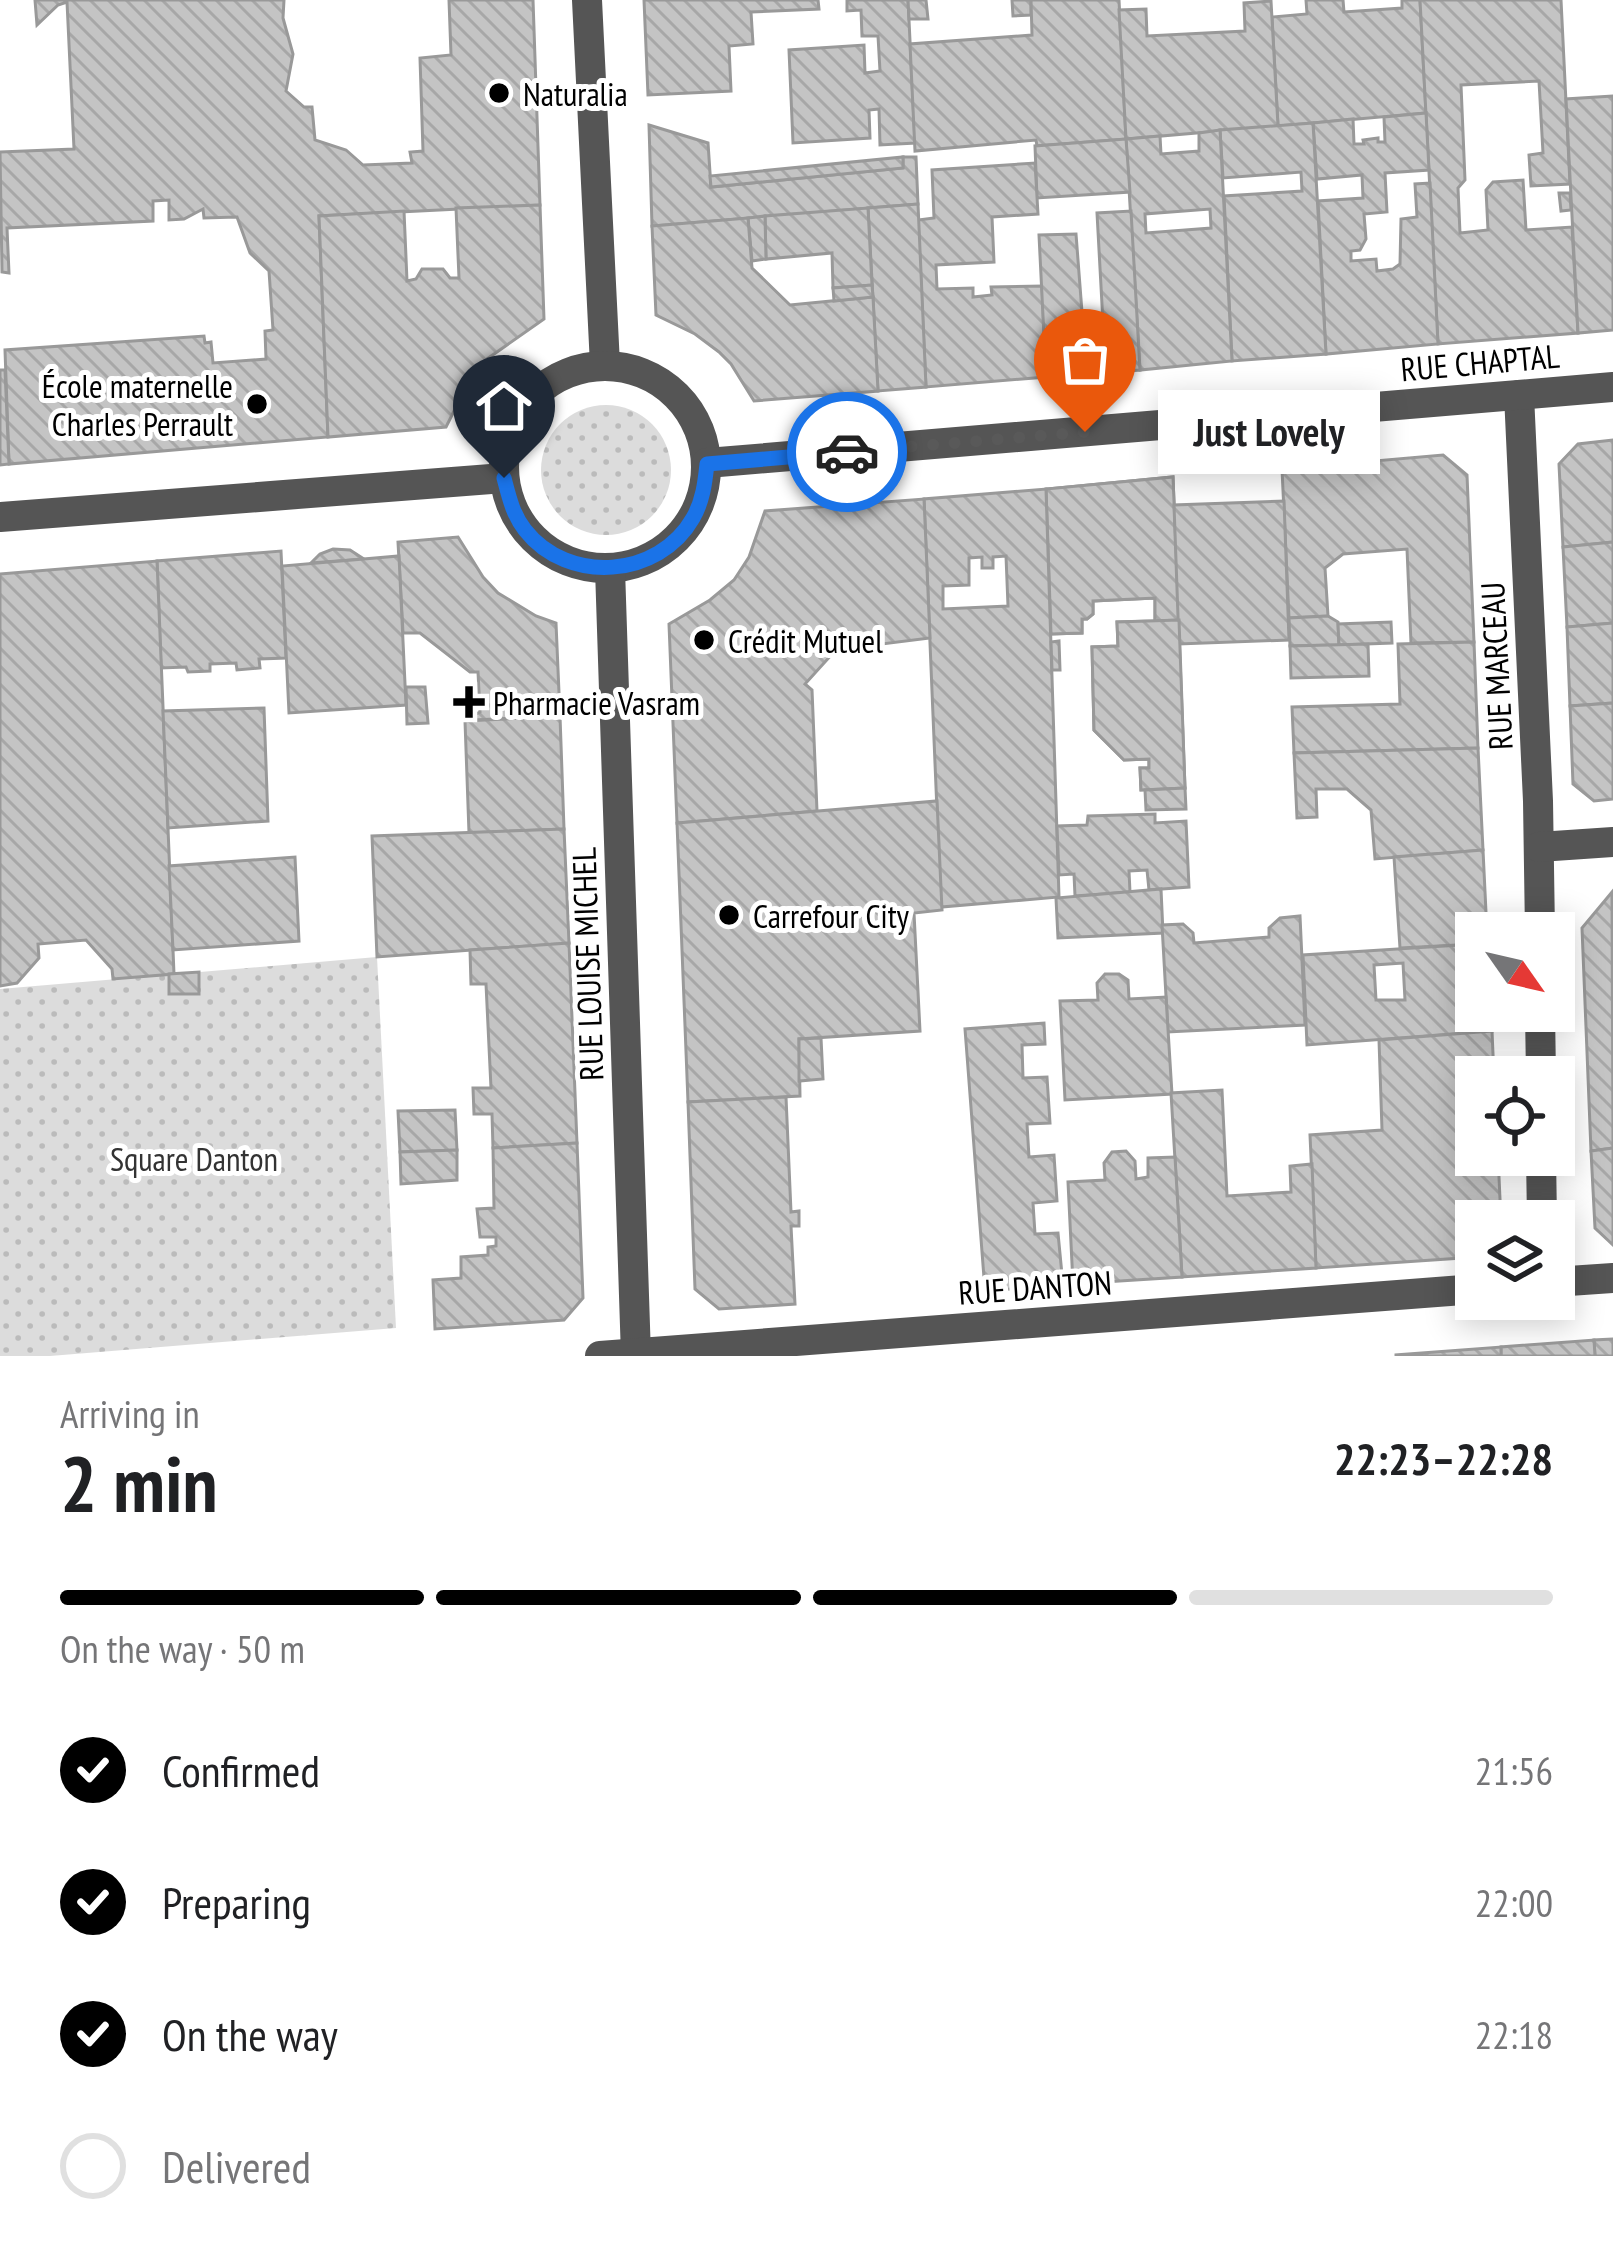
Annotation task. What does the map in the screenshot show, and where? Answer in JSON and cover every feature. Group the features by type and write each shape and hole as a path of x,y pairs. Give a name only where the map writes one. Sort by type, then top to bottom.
{"street":[{"path":"587,0 605,364"},
{"path":"605,364 633,368 662,382 691,411 704,440 707,464 704,491 694,517 679,537 657,555 610,569 578,565 550,552 526,532 512,508 504,478 510,430 523,406 543,386 569,371 605,364"},
{"name":"RUE CHAPTAL","path":"707,464 1613,387"},
{"name":"RUE MARCEAU","path":"1519,395 1540,912"},
{"path":"0,517 504,478"},
{"name":"RUE LOUISE MICHEL","path":"610,569 636,1355"},
{"path":"1539,847 1613,842"},
{"path":"1575,1281 1613,1278"},
{"name":"RUE DANTON","path":"600,1356 1455,1291"}],"green space":[{"path":"606,405 631,410 652,424 666,445 671,470 666,495 652,516 631,530 606,535 581,530 560,516 546,495 541,470 546,445 560,424 581,410"},
{"name":"Square Danton","path":"377,957 396,1328 0,1356 0,989"}],"building":[{"path":"35,0 284,0 283,18 293,54 286,91 304,107 312,107 315,140 346,150 363,165 412,163 410,152 423,151 420,58 451,55 449,0 533,0 540,205 319,216 328,437 9,464 5,350 204,336 205,343 211,342 213,363 266,359 265,331 273,330 269,271 250,253 237,217 204,218 203,209 184,219 169,220 169,200 153,201 153,221 7,228 9,273 2,272 0,152 74,149 67,2 37,25"},
{"path":"644,0 818,0 819,9 751,12 753,44 729,46 731,91 648,95"},
{"path":"847,0 908,0 915,143 880,145 879,109 869,110 870,138 793,143 789,50 864,45 865,73 880,71 878,36 862,36 861,10 847,11"},
{"path":"908,0 926,0 928,19 909,19"},
{"path":"1012,0 1031,0 1031,15 1013,16"},
{"path":"1031,0 1119,0 1126,139 1037,146 1036,140 915,151 910,44 1032,35"},
{"path":"1306,0 1343,0 1344,12 1402,8 1402,0 1420,0 1426,113 1278,126 1272,17 1307,14"},
{"path":"1420,0 1561,0 1570,184 1531,186 1529,155 1543,153 1539,81 1461,85 1465,180 1458,188 1460,233 1488,230 1486,190 1493,182 1523,180 1526,230 1572,227 1578,333 1438,344"},
{"path":"1271,1 1278,126 1126,139 1119,10 1146,9 1147,36 1245,31 1244,3"},
{"path":"1613,96 1613,330 1578,333 1566,99"},
{"path":"1426,113 1429,170 1385,173 1387,212 1364,214 1366,239 1360,250 1351,251 1351,261 1376,259 1377,271 1400,264 1401,219 1417,217 1415,184 1430,183 1438,344 1326,354 1318,201 1363,198 1362,175 1317,179 1313,123 1353,119 1354,144 1364,144 1363,140 1378,138 1385,142 1384,117"},
{"path":"1313,123 1326,354 1232,361 1224,196 1302,191 1301,172 1223,178 1220,130"},
{"path":"649,125 708,143 711,187 903,168 903,157 916,157 918,204 652,226"},
{"path":"1220,130 1232,361 1140,370 1126,139 1160,136 1161,154 1199,151 1199,133","holes":["1210,209 1211,228 1146,233 1145,214"]},
{"path":"1126,139 1130,192 1037,198 1035,146"},
{"path":"903,157 903,168 711,187 710,176"},
{"path":"1035,163 1038,214 992,217 994,262 936,265 937,289 973,288 973,297 992,295 991,287 1042,286 1046,377 926,387 918,220 934,218 932,170"},
{"path":"1559,193 1570,193 1571,210 1561,211"},
{"path":"918,204 926,387 878,391 868,208"},
{"path":"540,205 544,319 487,359 471,377 446,427 328,437 319,216 404,211 407,281 416,279 422,269 443,269 450,278 459,278 456,208"},
{"path":"868,208 872,285 833,288 832,253 766,259 765,216"},
{"path":"1131,211 1140,370 1046,377 1039,235 1076,234 1083,325 1103,323 1097,213"},
{"path":"765,216 766,259 752,261 748,218"},
{"path":"748,218 752,268 790,305 873,297 878,391 754,401 719,352 656,315 652,226"},
{"path":"872,285 873,297 834,301 833,288"},
{"path":"0,370 5,370 9,464 0,465"},
{"path":"1613,440 1613,542 1563,547 1559,464 1578,444"},
{"path":"1443,455 1467,475 1474,642 1411,643 1407,549 1343,554 1325,568 1328,616 1289,618 1282,469"},
{"path":"1173,477 1185,788 1141,790 1140,768 1149,768 1149,759 1124,760 1094,730 1092,647 1118,646 1117,622 1155,621 1155,598 1093,601 1093,614 1082,619 1082,633 1051,634 1046,489"},
{"path":"1173,477 1179,620 1155,621 1155,598 1093,601 1093,614 1082,619 1082,633 1051,634 1046,489"},
{"path":"1046,489 1059,897 941,907 924,499","holes":["1006,556 1008,606 943,609 943,586 969,585 969,558 982,557 982,568 993,568 993,557"]},
{"path":"924,499 930,638 850,648 843,642 805,684 812,690 817,811 677,823 669,624 734,580 749,557 765,511"},
{"path":"1284,501 1289,640 1179,644 1174,505"},
{"path":"458,537 498,593 556,623 560,716 474,720 480,712 478,672 470,672 420,633 403,633 398,542"},
{"path":"1613,542 1613,623 1567,627 1563,547"},
{"path":"333,549 350,550 364,559 311,563"},
{"path":"281,551 286,658 259,659 260,668 237,670 236,663 210,664 210,671 161,668 157,561"},
{"path":"399,556 406,705 289,713 282,566"},
{"path":"157,561 174,974 113,979 112,969 86,940 38,944 39,958 17,983 0,986 0,574"},
{"path":"1328,616 1338,622 1339,645 1290,646 1289,618"},
{"path":"1179,620 1185,788 1141,790 1140,768 1149,768 1149,759 1124,760 1094,730 1092,647 1118,646 1117,622"},
{"path":"1391,622 1392,643 1339,645 1338,624"},
{"path":"1613,623 1613,703 1570,706 1567,627"},
{"path":"1059,641 1060,670 1052,670 1051,642"},
{"path":"1474,642 1478,748 1294,753 1292,707 1400,704 1398,644"},
{"path":"1368,644 1369,676 1291,678 1290,646"},
{"path":"406,687 425,687 428,723 407,724"},
{"path":"1613,703 1613,799 1594,801 1573,784 1570,706"},
{"path":"264,708 268,821 168,828 163,711"},
{"path":"560,716 564,829 469,833 465,721"},
{"path":"1478,748 1483,850 1375,859 1371,810 1347,789 1316,789 1317,817 1297,818 1294,753"},
{"path":"1185,788 1186,809 1146,810 1145,790"},
{"path":"937,801 942,910 914,913 920,1031 799,1039 800,1096 688,1102 677,823"},
{"path":"1155,814 1155,823 1186,821 1189,887 1149,890 1147,870 1129,871 1130,892 1075,896 1074,874 1059,875 1057,826 1087,825 1088,816"},
{"path":"564,829 569,943 377,957 372,836"},
{"path":"1483,850 1486,912 1455,912 1455,945 1400,948 1394,857"},
{"path":"295,857 299,941 173,950 169,866"},
{"path":"1161,889 1163,933 1058,938 1056,898"},
{"path":"1612,892 1613,1148 1591,1151 1582,928"},
{"path":"1300,916 1305,1025 1168,1032 1162,925 1183,924 1193,933 1194,943 1269,937 1269,928 1280,918"},
{"path":"569,943 577,1143 493,1148 492,1114 474,1114 473,1088 491,1088 486,984 471,984 470,950"},
{"path":"1455,945 1455,1032 1479,1032 1307,1045 1303,955","holes":["1403,963 1405,1000 1376,1000 1374,965"]},
{"path":"199,972 199,994 169,994 169,974"},
{"path":"1105,974 1128,980 1129,999 1166,997 1172,1094 1065,1100 1060,1001 1098,1000 1097,983"},
{"path":"1044,1023 1045,1044 1022,1045 1023,1078 1047,1077 1050,1123 1027,1124 1029,1157 1054,1155 1057,1201 1033,1203 1035,1234 1058,1233 1063,1285 985,1291 965,1029"},
{"path":"1492,1032 1493,1056 1455,1056 1455,1176 1499,1176 1500,1200 1455,1200 1455,1258 1316,1268 1310,1135 1382,1130 1379,1040"},
{"path":"821,1038 823,1079 799,1081 799,1039"},
{"path":"1222,1090 1227,1196 1291,1192 1290,1166 1312,1164 1316,1268 1182,1277 1171,1093"},
{"path":"786,1097 791,1212 799,1211 799,1226 791,1226 795,1304 719,1309 695,1289 688,1102"},
{"path":"455,1110 457,1150 400,1152 398,1111"},
{"path":"577,1143 583,1298 564,1320 435,1329 433,1280 461,1278 461,1257 488,1255 488,1247 496,1246 496,1237 480,1237 477,1209 494,1208 493,1148"},
{"path":"1613,1148 1613,1245 1595,1228 1591,1151"},
{"path":"457,1150 457,1180 401,1184 400,1152"},
{"path":"1126,1151 1135,1161 1136,1179 1148,1177 1148,1158 1175,1157 1182,1277 1073,1284 1068,1182 1105,1180 1104,1163 1112,1152"},
{"path":"1613,1339 1613,1356 1595,1356 1594,1340"},
{"path":"1594,1340 1595,1356 1501,1356 1501,1347"},
{"path":"1501,1347 1501,1356 1396,1356 1396,1355"}],"way so far":[{"path":"847,452 1085,432"}],"place":[{"name":"Naturalia","path":"499,93"},
{"name":"École maternelle Charles Perrault","path":"257,404"},
{"name":"Just Lovely","path":"1085,432"},
{"name":"Crédit Mutuel","path":"704,640"},
{"name":"Pharmacie Vasram","path":"469,702"},
{"name":"Carrefour City","path":"729,915"}],"route":[{"path":"504,478 512,508 526,532 550,552 578,565 610,569 657,555 679,537 694,517 704,491 707,464 847,452"}]}
